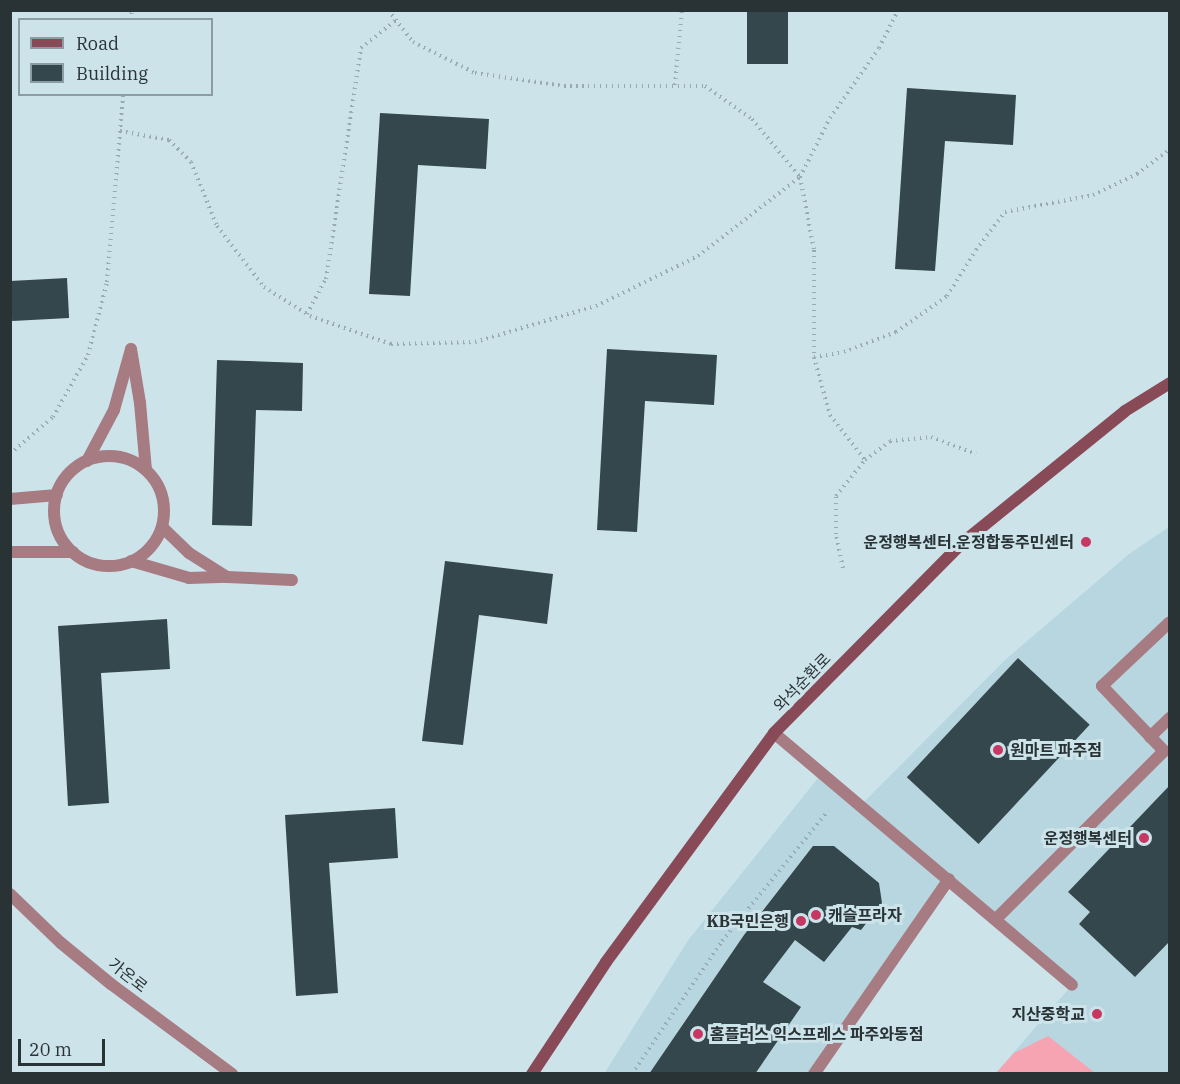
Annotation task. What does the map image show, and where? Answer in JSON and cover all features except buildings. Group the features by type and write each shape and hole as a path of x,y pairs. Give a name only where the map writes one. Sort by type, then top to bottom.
{"street":[{"path":"87,460 102,456 133,461 146,470 156,482 162,496 164,511 162,527 155,541 145,553 131,561 116,565 101,565 85,560 73,552 62,540 56,526 54,510 63,480 87,460 114,410 131,349 140,403 146,470"},
{"name":"와석순환로","path":"532,1074 606,962 774,734 961,544 1125,411 1170,383"},
{"path":"10,499 57,495"},
{"path":"162,527 189,553 227,577"},
{"path":"10,552 73,552"},
{"path":"131,561 189,578 292,580"},
{"path":"996,919 1164,751 1102,686 1170,622"},
{"path":"1150,737 1170,718"},
{"path":"774,734 949,879 1072,985"},
{"path":"814,1074 949,879"},
{"name":"가온로","path":"10,894 61,943 111,984 232,1074"}],"path":[{"path":"388,10 413,42 475,73 564,86 705,86 752,119 800,177 814,250 814,357 830,415 865,460"},
{"path":"675,85 682,10"},
{"path":"120,131 170,140 191,162 217,226 264,287 307,314 391,344 475,342 596,306 698,256 800,177 830,118 879,48 898,10"},
{"path":"307,314 326,279 361,48 396,20"},
{"path":"10,454 53,417 88,355 107,282 123,96"},
{"path":"814,357 844,352 896,332 947,296 976,250 1005,212 1093,195 1137,174 1170,149"},
{"path":"843,568 836,534 836,495 865,460 890,441 931,437 976,454"},
{"path":"632,1074 722,941 828,811"}],"shaded area":[{"path":"1169,527 1169,1073 996,1073 1072,985 949,879 814,1073 604,1074 689,939 822,773 861,805 1005,660 1129,554"},
{"path":"1048,1036 1095,1073 996,1073 1014,1053"}],"place":[{"name":"운정행복센터.운정합동주민센터","path":"1086,542"},
{"name":"원마트 파주점","path":"998,750"},
{"name":"운정행복센터","path":"1144,838"},
{"name":"캐슬프라자","path":"816,915"},
{"name":"KB국민은행","path":"801,921"},
{"name":"지산중학교","path":"1097,1014"},
{"name":"홈플러스 익스프레스 파주와동점","path":"698,1034"}]}
